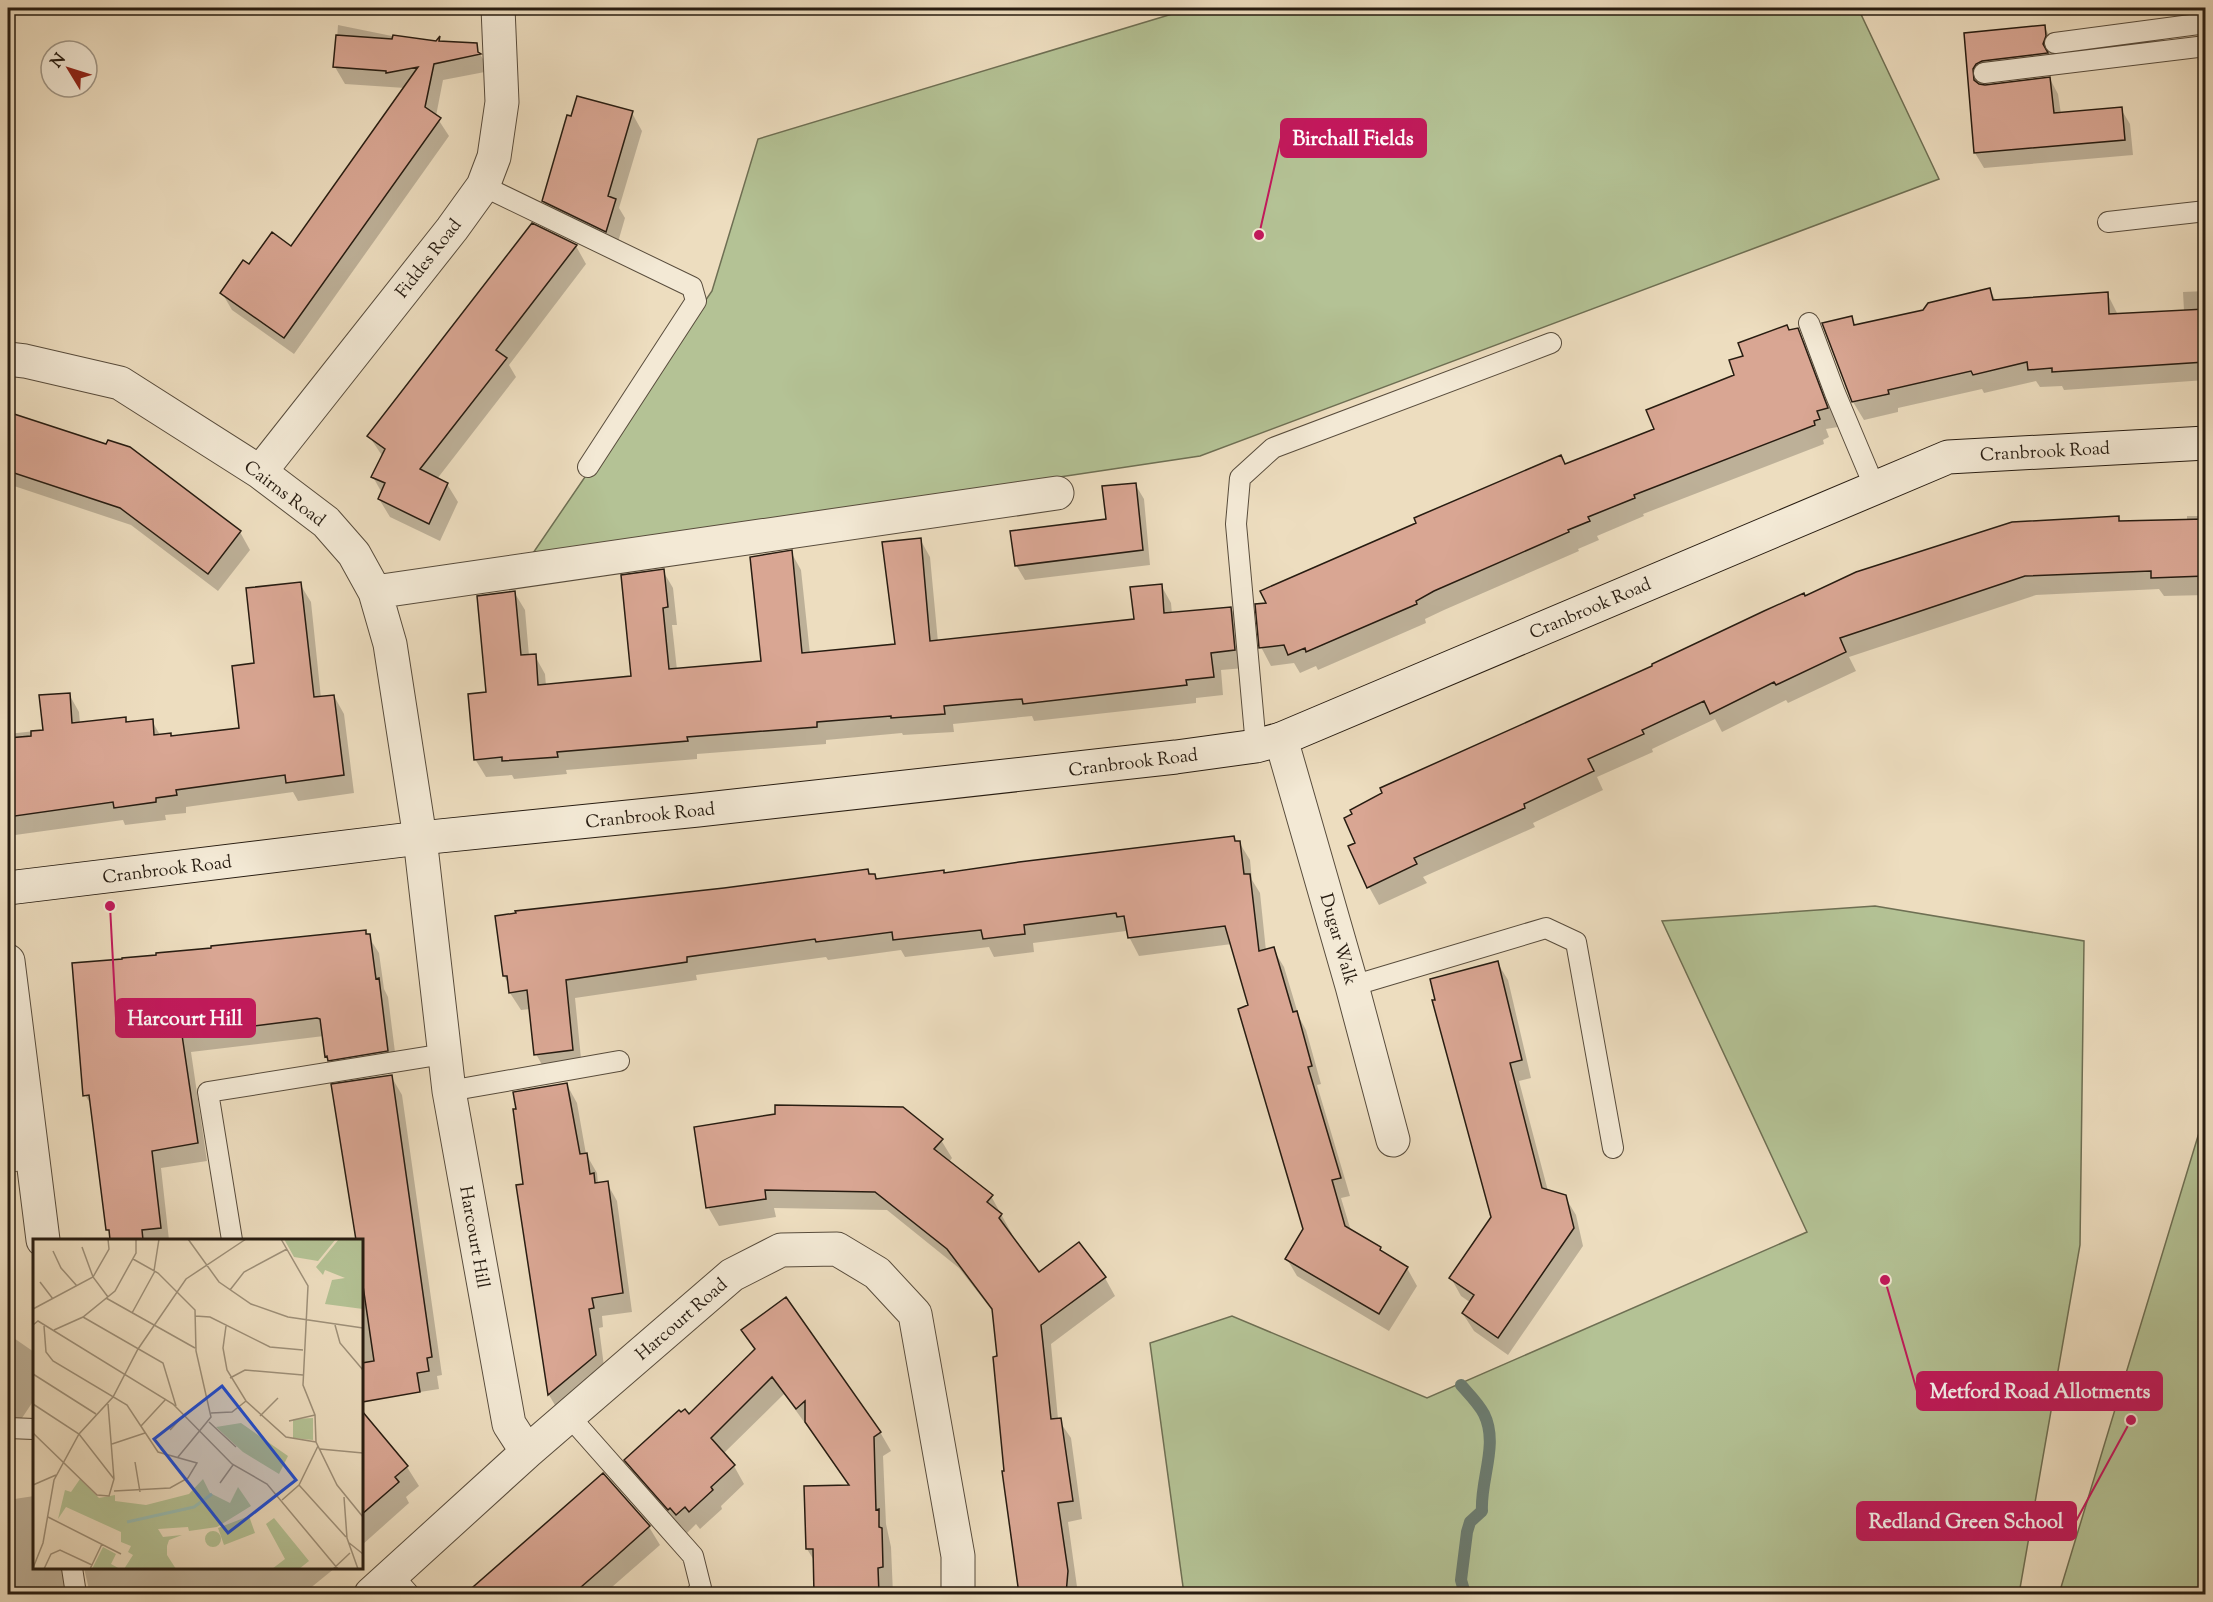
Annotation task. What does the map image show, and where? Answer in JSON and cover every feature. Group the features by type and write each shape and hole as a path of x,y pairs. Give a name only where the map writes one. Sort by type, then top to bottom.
{"street":[{"name":"Fiddes Road","path":"260,471 452,229 483,186 494,157 502,102 498,8"},
{"name":"Cairns Road","path":"8,359 120,383 260,471 326,522 354,554 375,592 390,644 420,838"},
{"name":"Cranbrook Road","path":"8,888 420,838 733,807 1176,757 1269,742 1948,457 2205,443"},
{"path":"375,592 1056,493"},
{"name":"Dugar Walk","path":"1269,742 1352,986 1393,1140"},
{"name":"Harcourt Hill","path":"420,838 449,1090 509,1424 527,1452"},
{"path":"8,961 21,1160 43,1239"},
{"name":"Harcourt Road","path":"391,1588 527,1452 732,1275 781,1250 837,1249 877,1273 915,1314 958,1556 958,1594"}],"lane":[{"path":"2055,43 2205,23"},
{"path":"1984,73 2205,46"},
{"path":"483,186 692,287 696,301 588,467"},
{"path":"2108,222 2205,211"},
{"path":"1809,322 1835,393 1875,488"},
{"path":"1269,742 1236,524 1240,478 1273,448 1551,343"},
{"path":"1352,986 1546,928 1576,942 1613,1148"},
{"path":"232,1239 208,1092 444,1054"},
{"path":"449,1090 619,1061"},
{"path":"569,1416 693,1556 701,1588 696,1594"},
{"path":"8,1428 33,1430"},
{"path":"72,1569 76,1594"}],"green space":[{"path":"1192,8 1858,8 1939,179 1200,456 531,556 712,291 758,139"},
{"path":"1875,906 2084,941 2080,1245 2019,1594 1184,1594 1150,1343 1232,1316 1427,1398 1807,1232 1662,921"},
{"path":"2205,1113 2205,1594 2059,1594"}],"building":[{"path":"2045,25 2046,36 2043,44 2048,53 1982,61 1973,69 1974,80 1985,85 2050,77 2054,113 2122,107 2125,140 1974,153 1964,33"},
{"path":"336,35 392,39 393,35 436,41 440,36 439,41 477,43 478,52 481,54 434,64 425,107 441,118 284,338 220,293 243,260 249,264 272,232 291,246 418,67 386,73 386,71 333,67"},
{"path":"577,96 633,111 608,196 616,199 606,232 542,201 567,115 571,116"},
{"path":"532,223 577,245 496,350 507,358 420,469 448,483 429,524 378,499 385,483 371,477 385,449 367,436"},
{"path":"1990,288 1993,300 2108,292 2109,314 2205,309 2205,362 2052,372 2052,368 2028,370 2027,362 1973,375 1971,371 1888,390 1889,394 1852,402 1822,323 1852,316 1854,325 1923,310 1928,303"},
{"path":"1787,325 1789,330 1798,328 1828,408 1817,411 1820,419 1814,421 1815,425 1634,495 1635,498 1588,517 1590,521 1568,530 1569,532 1434,591 1416,601 1417,604 1306,652 1305,648 1288,655 1284,645 1259,648 1255,604 1266,603 1260,591 1416,523 1414,518 1561,455 1565,464 1654,429 1646,410 1734,375 1729,360 1743,356 1738,343"},
{"path":"8,412 106,444 108,440 130,447 241,531 208,574 120,508 8,471"},
{"path":"1136,483 1143,550 1015,566 1010,531 1106,519 1102,486"},
{"path":"2119,516 2119,521 2205,519 2205,576 2151,578 2151,571 2025,576 1840,638 1846,652 1776,685 1774,682 1710,714 1704,701 1642,730 1644,734 1588,759 1594,771 1524,804 1525,808 1414,858 1417,864 1367,888 1348,846 1355,843 1344,818 1352,814 1350,810 1382,793 1380,788 1652,666 1764,611 1804,593 1805,596 1856,572 2012,522"},
{"path":"921,538 930,641 1134,619 1130,587 1162,584 1164,613 1231,607 1235,650 1211,653 1214,677 1186,680 1187,685 1023,704 1022,699 944,706 945,714 817,722 817,727 687,737 688,741 557,752 558,757 502,761 502,757 474,760 468,694 486,692 477,596 515,591 521,655 536,654 538,685 631,676 621,575 664,569 668,607 663,608 669,669 761,661 750,557 792,550 802,653 895,644 882,542"},
{"path":"301,582 314,697 334,695 344,775 286,783 285,775 176,790 177,795 156,798 156,802 114,808 113,802 8,817 8,738 31,736 31,731 43,730 39,695 70,693 72,723 126,717 126,722 153,719 154,735 171,733 171,736 239,728 232,666 254,663 246,588"},
{"path":"1234,836 1235,841 1240,841 1244,874 1250,874 1259,951 1274,947 1293,1012 1297,1011 1312,1066 1308,1067 1341,1178 1332,1180 1345,1226 1381,1247 1380,1250 1408,1267 1379,1314 1285,1259 1303,1229 1238,1009 1248,1005 1225,926 1128,938 1124,916 1117,917 1116,913 1024,925 1025,934 983,939 981,930 893,940 892,932 816,942 815,939 687,957 687,962 566,980 573,1050 534,1055 527,990 509,993 507,976 503,976 495,916 516,913 515,911 724,888 868,869 869,874 875,874 876,879 944,870 944,873"},
{"path":"366,930 366,934 370,934 376,979 379,978 388,1051 328,1061 327,1056 325,1057 320,1019 317,1018 182,1035 198,1143 152,1151 161,1228 142,1230 143,1239 110,1239 109,1230 106,1230 89,1095 83,1096 72,963 156,955 156,953 211,948 211,946"},
{"path":"1498,961 1522,1060 1510,1063 1542,1188 1566,1195 1574,1228 1498,1338 1462,1313 1474,1295 1449,1278 1491,1217 1432,1000 1435,1000 1430,979"},
{"path":"392,1075 432,1357 427,1358 429,1371 417,1373 420,1392 363,1402 363,1363 374,1361 363,1286 363,1239 356,1239 331,1084"},
{"path":"567,1083 580,1154 587,1153 590,1174 594,1173 595,1183 608,1181 623,1293 592,1298 594,1308 589,1309 596,1355 548,1395 516,1185 523,1184 513,1109 516,1109 513,1092"},
{"path":"775,1105 903,1107 943,1139 934,1149 993,1195 987,1202 1002,1214 999,1218 1039,1272 1079,1242 1106,1277 1041,1325 1051,1419 1061,1418 1073,1501 1058,1503 1068,1571 1066,1594 1019,1594 1002,1471 1004,1471 993,1357 997,1356 992,1309 947,1249 875,1192 765,1190 766,1199 706,1208 694,1127 775,1114"},
{"path":"786,1297 881,1432 874,1437 876,1510 879,1509 879,1527 882,1528 883,1567 878,1568 879,1594 814,1594 813,1549 806,1549 804,1486 849,1485 805,1422 805,1401 796,1409 772,1377 711,1438 735,1465 689,1512 685,1507 676,1515 670,1508 668,1510 624,1460 679,1410 681,1412 685,1409 689,1414 755,1349 741,1330"},
{"path":"363,1412 408,1466 395,1477 399,1482 363,1513"},
{"path":"603,1473 650,1526 612,1560 573,1594 465,1594"}],"waterway":[{"path":"1461,1385 1484,1414 1490,1437 1482,1511 1470,1522 1467,1532 1461,1580 1465,1594"}],"place":[{"name":"Birchall Fields","path":"1259,235"},
{"name":"Harcourt Hill","path":"110,906"},
{"name":"Metford Road Allotments","path":"1885,1280"},
{"name":"Redland Green School","path":"2131,1420"}]}
